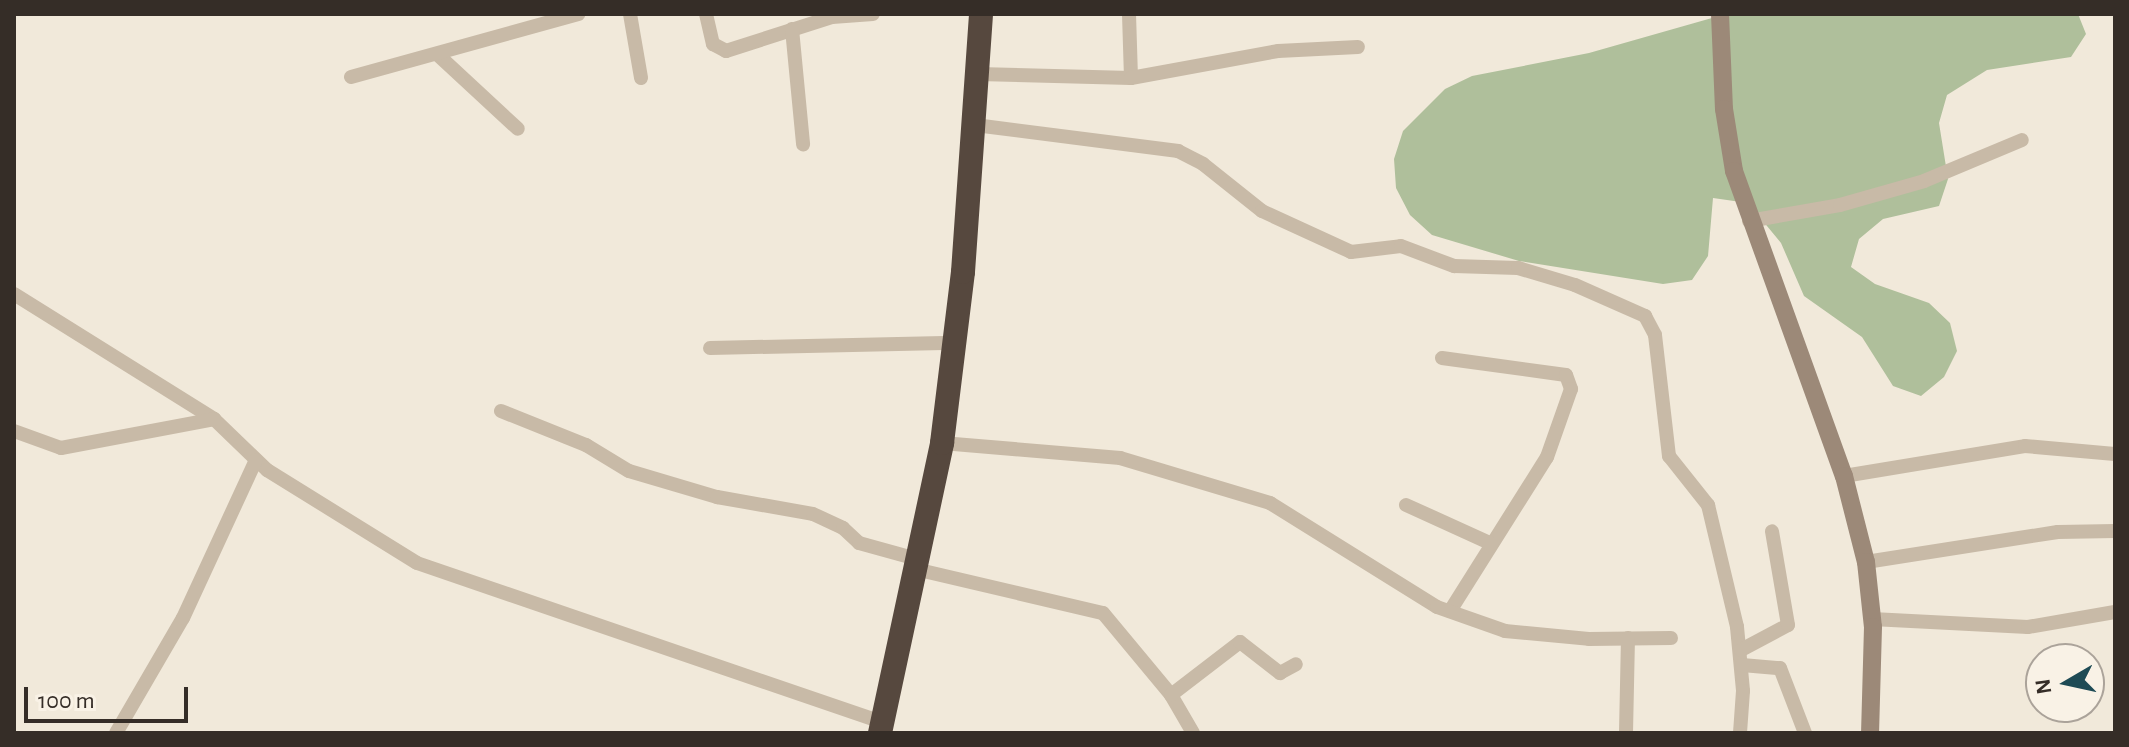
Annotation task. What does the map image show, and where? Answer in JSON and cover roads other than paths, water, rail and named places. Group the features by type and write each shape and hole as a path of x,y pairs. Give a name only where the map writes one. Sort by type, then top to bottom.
{"highway":[{"path":"882,728 942,443 955,343 975,125 981,14"}],"main road":[{"path":"1720,14 1724,109 1749,221 1844,476 1866,562 1872,619 1870,733"}],"street":[{"path":"351,77 578,14"},
{"path":"630,14 641,78"},
{"path":"706,14 713,44 726,51 832,17 873,14"},
{"path":"1129,14 1131,78"},
{"path":"792,29 803,144"},
{"path":"978,74 1131,78 1278,51 1358,47"},
{"path":"437,54 518,129"},
{"path":"975,125 1178,151 1203,164 1262,211 1351,252 1401,246 1454,266 1518,268 1575,285 1645,316 1655,335 1669,456 1708,505 1741,657 1740,733"},
{"path":"1749,221 1840,205 1924,181 2022,140"},
{"path":"14,294 214,419 256,460 417,563 882,728"},
{"path":"710,348 955,343"},
{"path":"1442,358 1570,378 1568,410 1547,457 1450,611"},
{"path":"501,411 586,445 629,471 717,497 813,514 843,528 859,543 916,564 1045,602 1093,608 1114,624 1171,695 1193,733"},
{"path":"14,431 61,448 214,419"},
{"path":"942,443 1120,458 1270,503 1450,611 1525,635 1671,638"},
{"path":"1844,476 2025,446 2115,454"},
{"path":"116,733 183,618 256,460"},
{"path":"1406,505 1492,544"},
{"path":"1741,657 1788,625 1772,531"},
{"path":"1866,562 2058,532 2115,531"},
{"path":"1872,619 2017,628 2115,612"},
{"path":"1626,733 1628,638"},
{"path":"1171,695 1240,642 1280,673 1296,664"},
{"path":"1741,657 1780,668 1805,733"}]}
